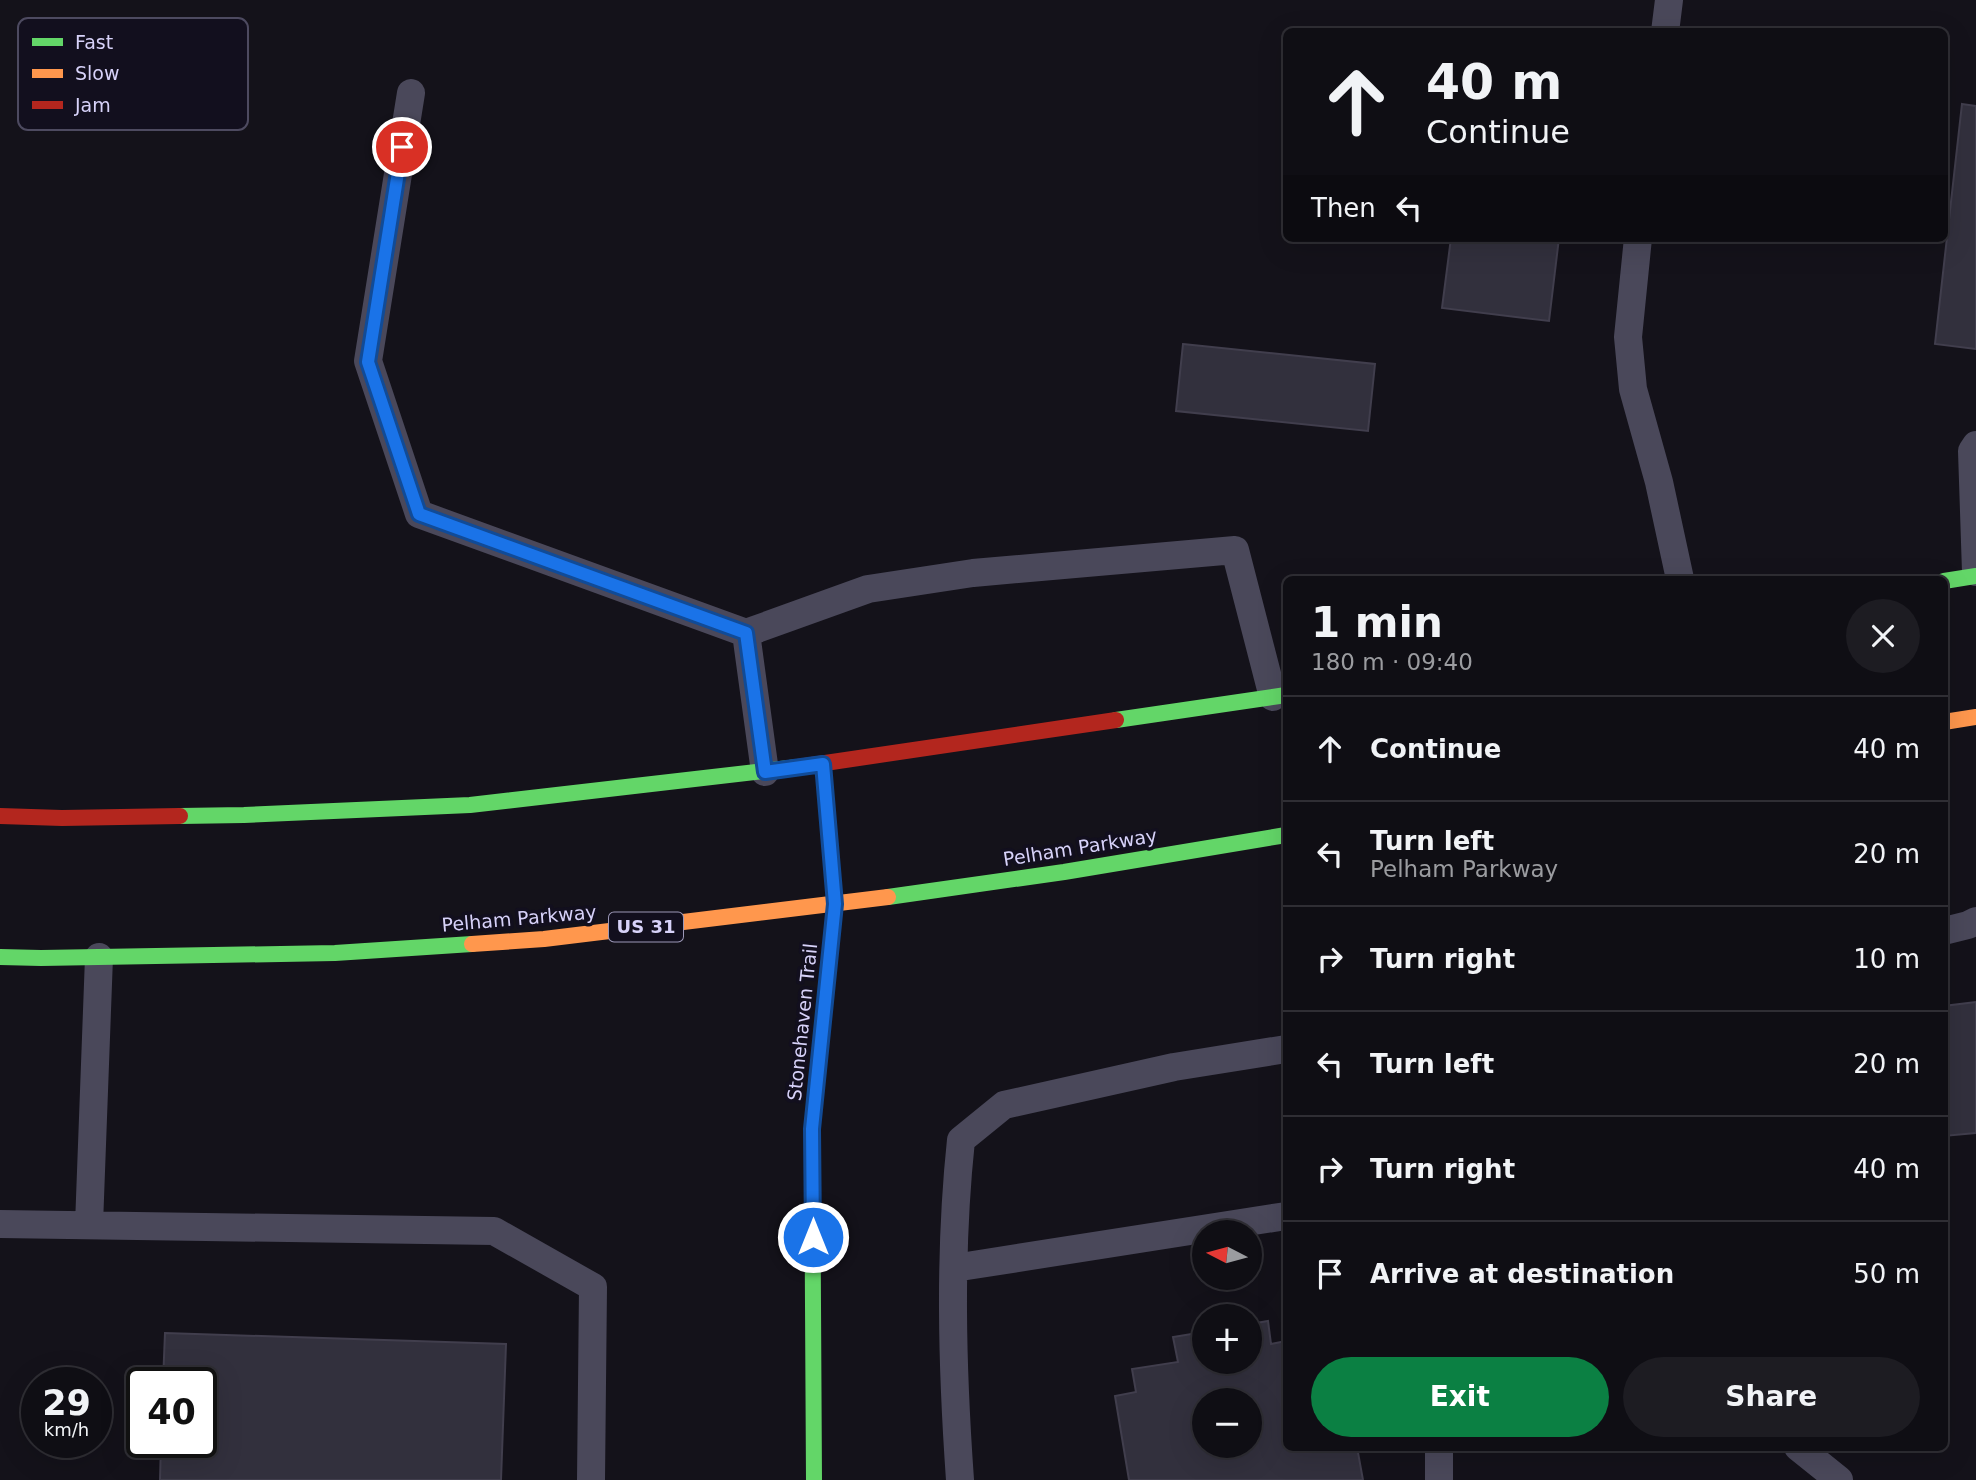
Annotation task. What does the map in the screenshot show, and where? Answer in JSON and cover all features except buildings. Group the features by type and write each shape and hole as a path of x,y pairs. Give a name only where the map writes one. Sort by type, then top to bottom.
{"main road":[{"path":"1948,580 1976,574"},
{"path":"0,816 62,818 244,815 470,805 765,772 1280,696"},
{"path":"1948,721 1976,717"},
{"name":"Stonehaven Trail","path":"814,1480 812,1129 835,904 823,764"},
{"name":"Pelham Parkway","path":"0,957 335,953 544,939 835,904 1064,872 1283,836"}],"lane":[{"path":"1666,28 1669,0"},
{"path":"411,93 368,362 419,514 746,633 868,589 974,573 1235,550 1280,696"},
{"path":"1638,242 1629,337 1633,389 1659,482 1679,576"},
{"path":"1976,445 1972,451 1976,574"},
{"path":"746,633 765,772"},
{"path":"1948,930 1976,921"},
{"path":"89,1225 99,957"},
{"path":"960,1480 955,1407 954,1268 955,1194 961,1140 1004,1105 1174,1067 1283,1049"},
{"path":"954,1268 1283,1216"},
{"path":"0,1224 494,1231 593,1287 591,1480"},
{"path":"1439,1451 1439,1480"},
{"path":"1803,1451 1839,1480"}],"traffic: fast":[{"path":"1948,580 1976,576"},
{"path":"1116,720 1283,695"},
{"path":"180,816 470,805 798,767"},
{"path":"888,897 1064,872 1283,836"},
{"path":"814,1480 812,1129 835,904"},
{"path":"0,957 335,953 472,944"}],"traffic: slow":[{"path":"1948,721 1976,717"},
{"path":"823,764 835,904"},
{"path":"472,944 544,939 888,897"}],"traffic: jam":[{"path":"798,767 1116,720"},
{"path":"0,816 180,816"}],"route":[{"path":"402,147 368,362 419,514 746,633 765,772 823,764 835,904 812,1129 813,1237"}]}
